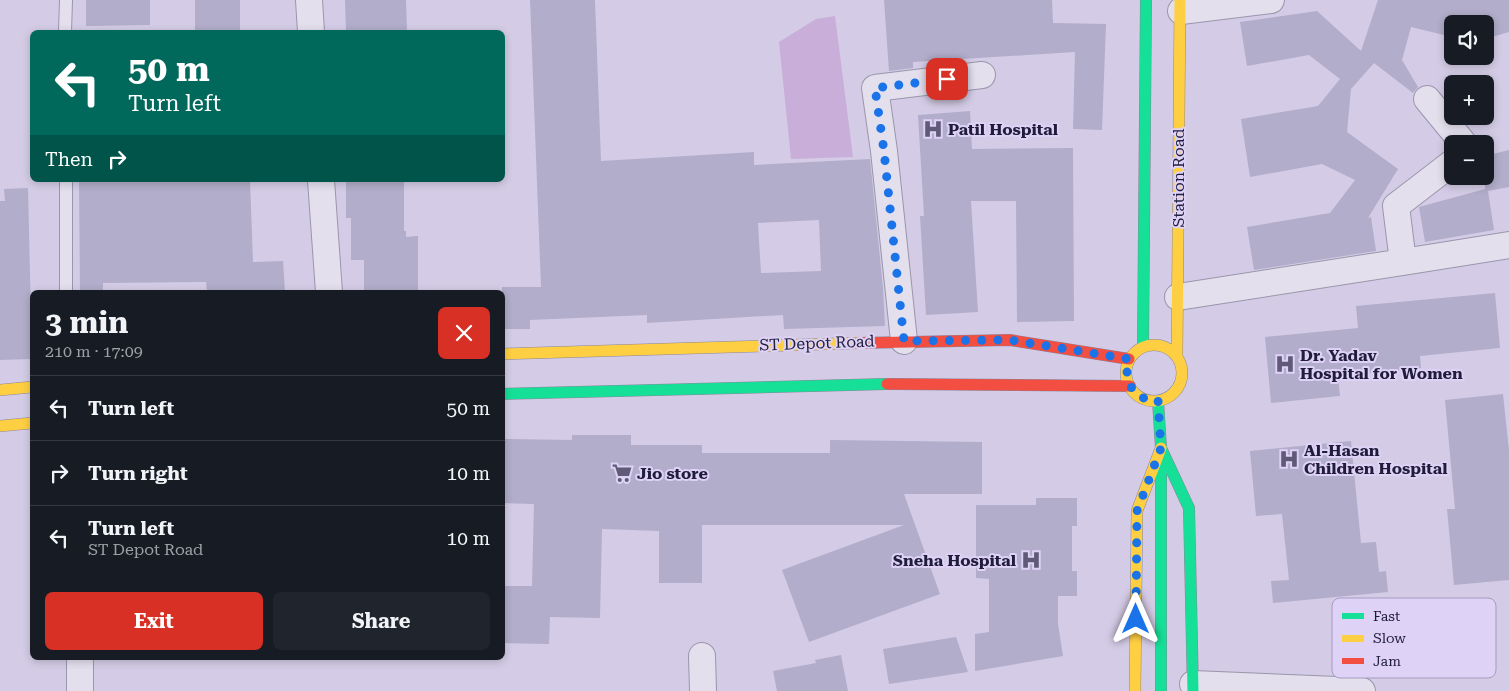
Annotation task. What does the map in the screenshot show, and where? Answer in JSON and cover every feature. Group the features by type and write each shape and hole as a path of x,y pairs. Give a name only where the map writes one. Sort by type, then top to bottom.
{"main road":[{"name":"Station Road","path":"1143,347 1146,0"},
{"name":"Station Road","path":"1176,356 1180,5"},
{"name":"ST Depot Road","path":"505,354 904,341 1010,340 1129,359"},
{"path":"1162,346 1176,356 1180,364 1180,382 1176,390 1169,396 1158,400 1143,399 1130,386 1126,368 1129,359 1143,347 1162,346"},
{"path":"505,394 928,383 1130,386"},
{"path":"0,390 30,387"},
{"path":"1158,400 1161,448 1161,691"},
{"path":"0,426 30,423"},
{"path":"1161,448 1189,508 1192,688"},
{"path":"1135,691 1137,511 1161,448"}],"street":[{"path":"308,0 311,30"},
{"path":"1180,5 1271,0"},
{"path":"904,341 884,151 875,88 982,75"},
{"path":"1427,99 1457,135"},
{"path":"1403,262 1396,206 1444,169"},
{"path":"321,182 329,290"},
{"path":"1178,297 1509,246"},
{"path":"702,656 703,691"},
{"path":"80,660 80,691"},
{"path":"1192,688 1362,691"}],"lane":[{"path":"65,30 66,0"},
{"path":"66,182 66,290"}],"shaded area":[{"path":"835,16 853,157 791,159 779,42 816,19"}],"building":[{"path":"86,0 150,0 150,25 86,26"},
{"path":"195,0 240,0 240,30 195,30"},
{"path":"345,0 406,0 407,30 346,30"},
{"path":"530,0 595,0 601,161 754,152 754,165 870,159 885,326 784,329 783,315 647,323 647,315 530,320 530,329 505,329 505,290 502,290 502,287 541,287","holes":["819,220 821,271 761,273 758,223"]},
{"path":"884,0 1052,0 1053,23 1106,24 1102,130 1073,129 1075,52 913,62 913,68 889,71"},
{"path":"1378,0 1509,0 1509,32 1494,36 1494,15 1444,15 1444,35 1411,27 1402,60 1418,87 1413,93 1374,63 1351,89 1347,132 1398,169 1368,218 1371,217 1376,251 1254,270 1247,227 1330,213 1355,180 1322,164 1250,177 1241,119 1318,106 1340,79 1309,55 1247,66 1240,22 1317,11 1361,51"},
{"path":"970,111 972,149 1073,148 1074,321 1017,322 1016,201 971,201 978,312 926,315 920,216 924,216 918,115"},
{"path":"1509,150 1509,187 1488,191 1494,230 1425,242 1419,207 1485,189 1485,185 1494,185 1494,154"},
{"path":"79,182 250,182 253,262 283,261 285,290 207,290 206,282 103,283 103,290 80,290"},
{"path":"346,182 404,182 404,231 406,231 406,237 418,236 418,290 364,290 364,260 351,260 351,218 346,218"},
{"path":"28,188 30,359 0,360 0,201 5,201 4,189"},
{"path":"1495,293 1500,348 1420,356 1421,368 1338,376 1340,396 1271,403 1265,337 1358,328 1356,306"},
{"path":"1503,394 1509,451 1509,580 1454,585 1447,509 1455,509 1445,400"},
{"path":"572,435 631,435 631,445 702,445 702,453 830,453 830,440 982,442 982,494 904,494 940,594 809,642 782,570 904,525 702,525 702,583 659,583 659,531 602,529 600,618 550,617 549,644 505,643 505,586 532,586 534,504 505,503 505,439 572,440"},
{"path":"1351,441 1361,543 1376,542 1379,572 1386,571 1388,592 1273,603 1271,581 1289,580 1282,514 1256,516 1250,451"},
{"path":"1036,498 1077,498 1077,526 1072,526 1072,571 1077,571 1077,596 1058,596 1058,624 1063,656 975,671 975,634 989,632 989,579 976,578 976,505 1036,505"},
{"path":"956,637 968,672 889,684 883,649"},
{"path":"841,655 848,691 777,691 773,671 816,663 815,660"}],"traffic: fast":[{"path":"1143,347 1146,0"},
{"path":"505,394 887,384"},
{"path":"1158,401 1161,448 1189,508 1193,691"},
{"path":"1161,465 1161,691"}],"traffic: slow":[{"path":"1177,356 1180,0"},
{"path":"505,354 858,343"},
{"path":"1154,345 1165,347 1174,353 1180,362 1182,373 1180,384 1174,393 1165,399 1154,401 1143,399 1134,393 1128,384 1126,373 1128,362 1134,353 1143,347 1154,345"},
{"path":"0,390 30,387"},
{"path":"0,426 30,423"},
{"path":"1135,691 1137,511 1161,448"}],"traffic: jam":[{"path":"858,343 1010,340 1129,359"},
{"path":"887,384 1130,386"}],"place":[{"name":"Patil Hospital","path":"933,129"},
{"name":"Dr. Yadav Hospital for Women","path":"1285,364"},
{"name":"Al-Hasan Children Hospital","path":"1289,459"},
{"name":"Jio store","path":"622,473"},
{"name":"Sneha Hospital","path":"1031,560"}],"route":[{"path":"947,79 875,88 884,151 904,341 1010,340 1129,359 1126,376 1135,394 1143,399 1158,400 1161,448 1137,511 1136,619"}]}
